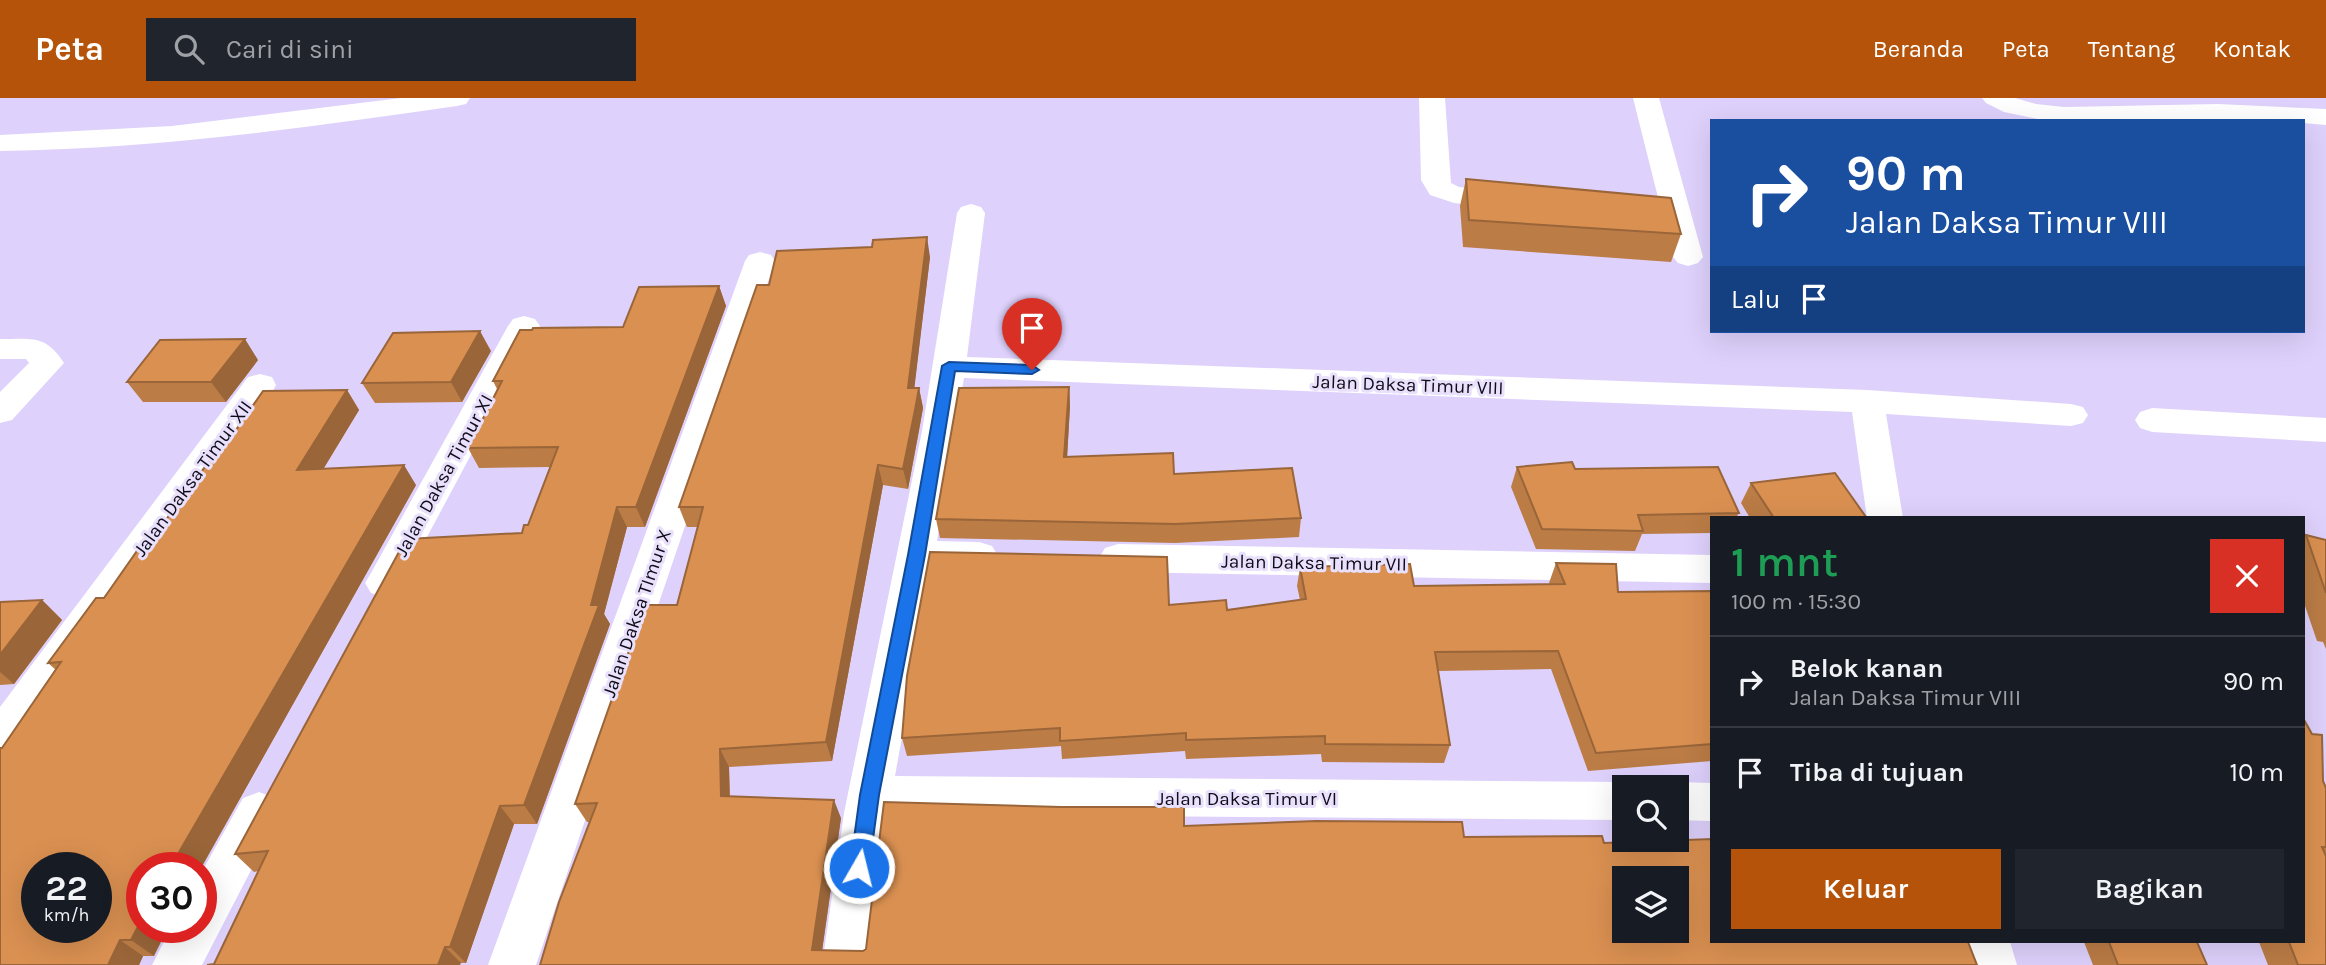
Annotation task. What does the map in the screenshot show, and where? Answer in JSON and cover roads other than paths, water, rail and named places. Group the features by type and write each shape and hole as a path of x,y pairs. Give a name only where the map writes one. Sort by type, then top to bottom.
{"street":[{"path":"0,143 126,139 230,131 457,98"},
{"path":"1432,98 1435,180 1440,189 1454,195 1538,203"},
{"path":"1646,98 1688,257"},
{"path":"1995,98 2010,107 2042,113 2202,112 2326,117"},
{"path":"846,965 870,795 961,302 971,213"},
{"path":"1649,213 1677,216"},
{"name":"Jalan Daksa TImur X","path":"512,965 760,261"},
{"name":"Jalan Daksa Timur XI","path":"366,617 524,326"},
{"path":"0,349 35,349 48,363 10,401"},
{"name":"Jalan Daksa Timur VIII","path":"949,366 1867,401"},
{"name":"Jalan Daksa Timur XII","path":"0,740 260,385"},
{"path":"1885,516 1867,401 2071,415"},
{"path":"2152,420 2326,430"},
{"path":"916,555 1014,557"},
{"name":"Jalan Daksa Timur VII","path":"1084,558 1710,569"},
{"path":"217,890 274,786"},
{"name":"Jalan Daksa Timur VI","path":"870,795 1612,801"},
{"path":"1689,801 1710,802"},
{"path":"176,965 188,943"},
{"path":"1987,943 1993,965"}]}
